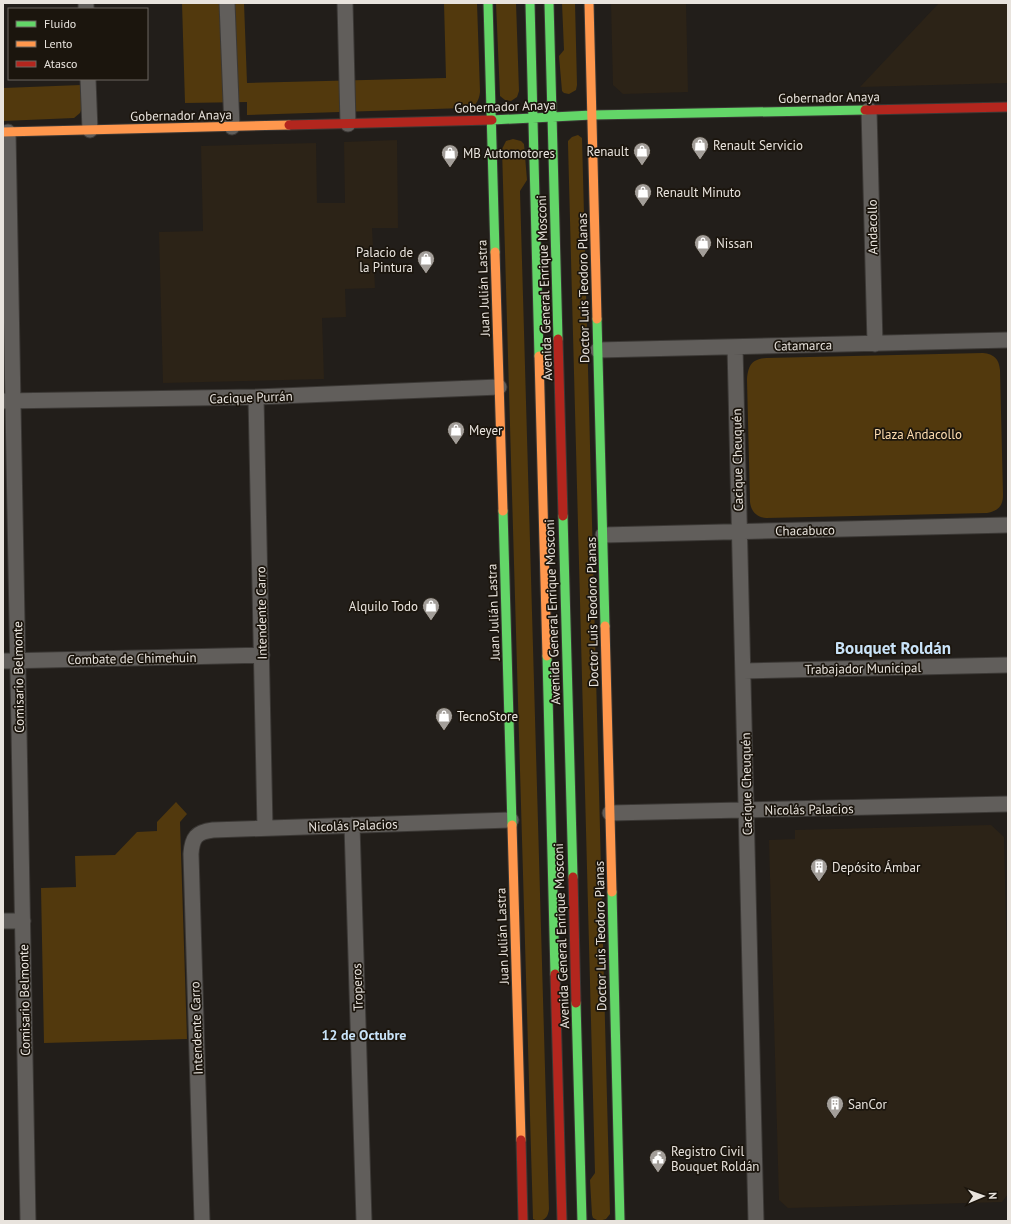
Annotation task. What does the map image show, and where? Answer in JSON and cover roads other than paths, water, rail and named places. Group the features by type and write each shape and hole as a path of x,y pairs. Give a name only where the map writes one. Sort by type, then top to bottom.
{"main road":[{"name":"Juan Julián Lastra","path":"488,3 523,1221"},
{"name":"Avenida General Enrique Mosconi","path":"530,3 562,1221"},
{"name":"Avenida General Enrique Mosconi","path":"549,3 582,1221"},
{"name":"Doctor Luis Teodoro Planas","path":"589,3 620,1221"},
{"name":"Gobernador Anaya","path":"5,132 492,120 592,115 1008,107"}],"street":[{"path":"227,3 232,127"},
{"path":"345,3 348,124"},
{"path":"88,80 90,130"},
{"name":"Andacollo","path":"869,110 874,344"},
{"name":"Comisario Belmonte","path":"5,132 10,660 23,921 28,1221"},
{"name":"Catamarca","path":"598,350 1008,340"},
{"name":"Cacique Cheuquén","path":"735,347 756,1221"},
{"name":"Cacique Purrán","path":"8,401 256,397 499,387"},
{"name":"Intendente Carro","path":"256,397 265,828"},
{"name":"Chacabuco","path":"603,535 1008,525"},
{"name":"Combate de Chimehuin","path":"10,660 262,655"},
{"name":"Trabajador Municipal","path":"743,671 1008,665"},
{"name":"Nicolás Palacios","path":"610,813 1008,804"},
{"name":"Nicolás Palacios","path":"196,836 201,832 213,830 512,820"},
{"name":"Troperos","path":"352,826 364,1221"},
{"name":"Intendente Carro","path":"196,836 191,854 202,1221"},
{"path":"3,921 23,921"}],"place":[{"name":"Renault Servicio","path":"700,160"},
{"name":"Renault","path":"642,166"},
{"name":"MB Automotores","path":"450,168"},
{"name":"Renault Minuto","path":"643,207"},
{"name":"Nissan","path":"703,258"},
{"name":"Palacio de la Pintura","path":"426,274"},
{"name":"Meyer","path":"456,445"},
{"name":"Alquilo Todo","path":"431,621"},
{"name":"TecnoStore","path":"444,731"},
{"name":"Depósito Ámbar","path":"819,882"},
{"name":"SanCor","path":"835,1119"},
{"name":"Registro Civil Bouquet Roldán","path":"658,1173"}],"district":[{"name":"Bouquet Roldán","path":"893,648"},
{"name":"12 de Octubre","path":"364,1035"}],"park label":[{"name":"Plaza Andacollo","path":"918,434"}]}
